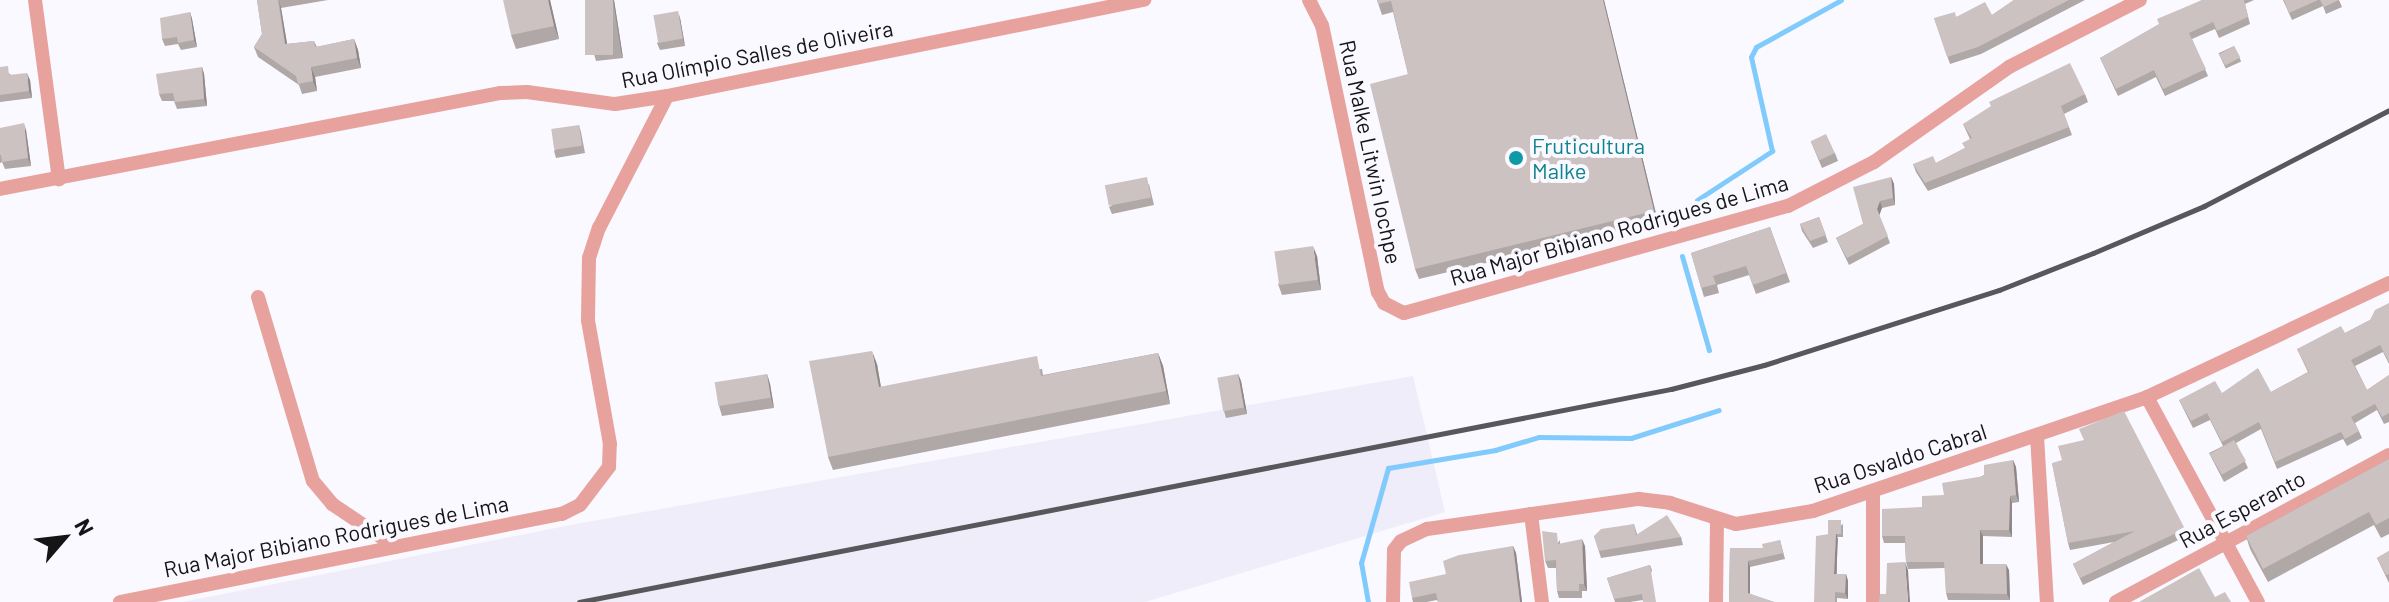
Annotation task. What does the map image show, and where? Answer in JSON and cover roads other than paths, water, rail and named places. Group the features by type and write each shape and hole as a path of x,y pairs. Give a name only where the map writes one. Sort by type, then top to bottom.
{"street":[{"path":"35,0 59,179"},
{"name":"Rua Olímpio Salles de Oliveira","path":"0,189 501,93 541,93 615,104 667,96 1144,0"},
{"name":"Rua Malke Litwin Iochpe","path":"1309,0 1322,25 1378,292 1392,310"},
{"name":"Rua Major Bibiano Rodrigues de Lima","path":"1392,310 1419,312 1788,206 1874,162 2009,67 2140,0"},
{"name":"Rua Major Bibiano Rodrigues de Lima","path":"120,602 562,514 598,488 609,467 610,444 588,320 589,258 599,228 667,96"},
{"name":"Rua Osvaldo Cabral","path":"1393,602 1390,566 1401,541 1427,529 1653,500 1717,520 1752,524 1873,493 2147,397 2389,283"},
{"path":"258,297 313,481 332,504 396,547"},
{"path":"2147,397 2258,602"},
{"path":"2037,436 2047,602"},
{"name":"Rua Esperanto","path":"2116,602 2389,455"},
{"path":"1873,493 1873,602"},
{"path":"1531,514 1542,602"},
{"path":"1716,602 1717,520"}],"waterway":[{"path":"1697,200 1772,151 1751,57 1756,47 1841,0"},
{"path":"1682,256 1709,350"},
{"path":"1368,602 1361,563 1388,468 1495,450 1539,437 1631,438 1719,410"}],"railway":[{"path":"579,602 1671,389 1764,365 1999,290 2093,253 2204,206 2389,110"}],"place":[{"name":"Fruticultura Malke","path":"1516,158"}]}
